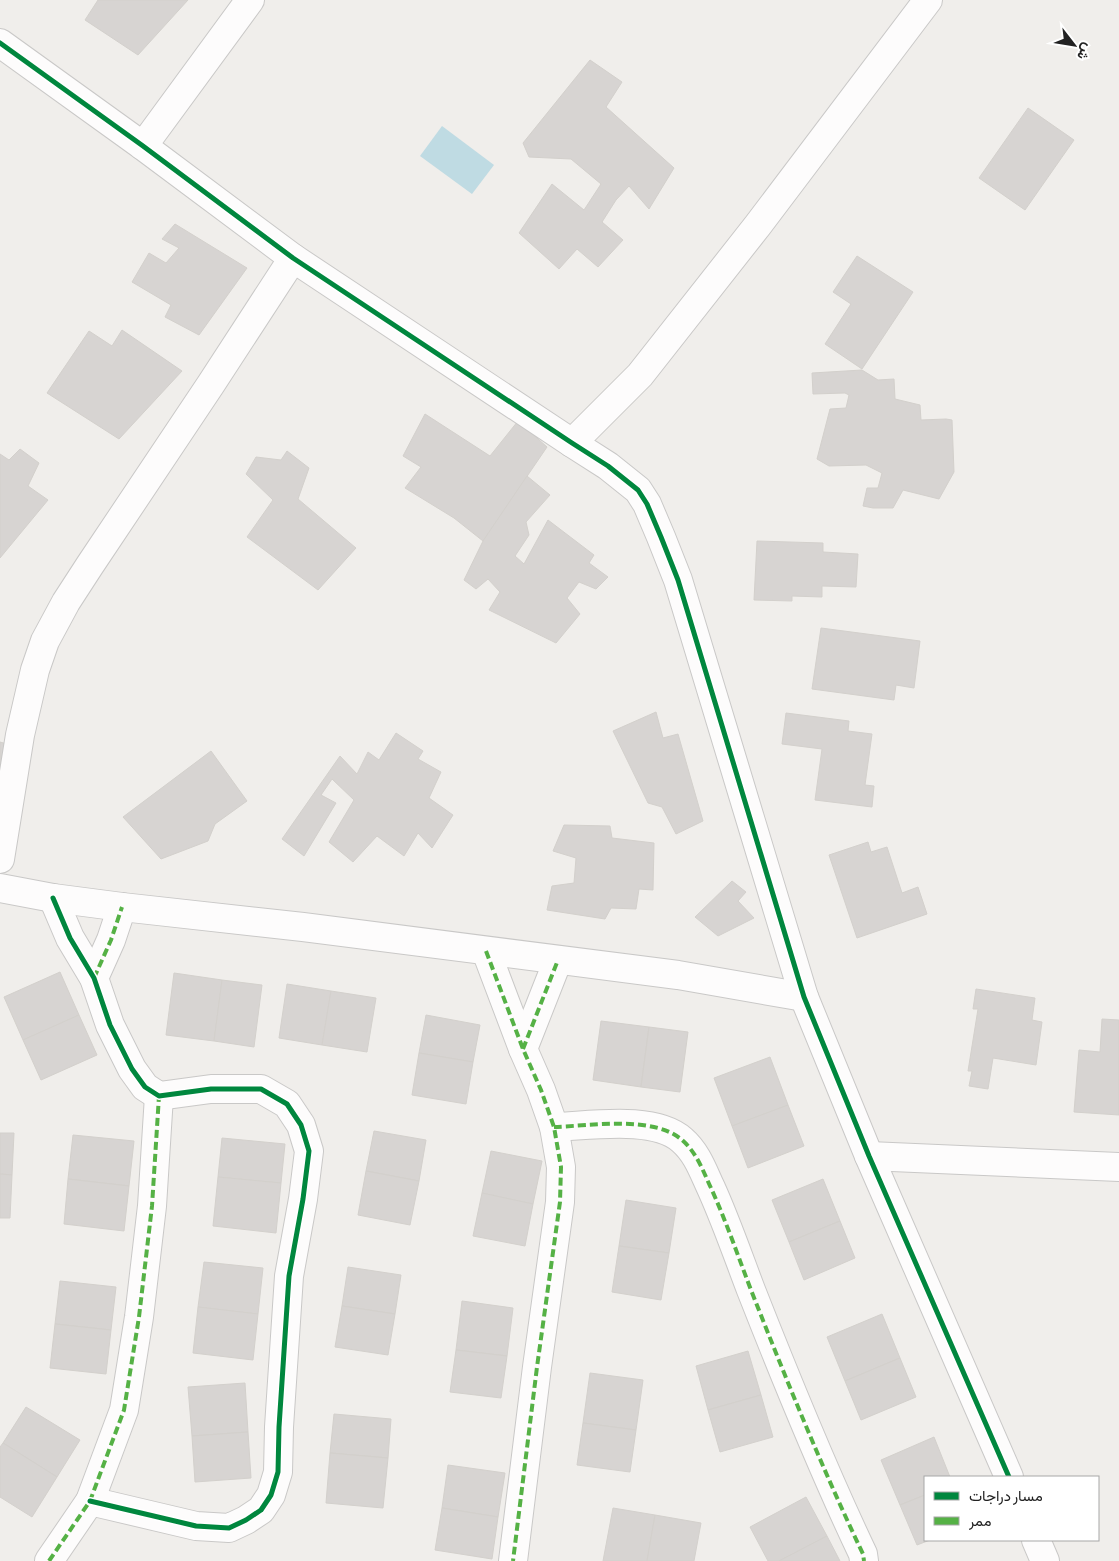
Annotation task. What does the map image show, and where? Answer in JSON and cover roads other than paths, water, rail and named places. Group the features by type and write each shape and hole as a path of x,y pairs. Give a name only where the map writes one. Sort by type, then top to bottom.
{"street":[{"path":"143,146 250,0"},
{"path":"572,444 640,375 758,225 928,0"},
{"path":"0,43 143,146 293,258 608,466 638,490 647,504 678,580 804,997 869,1156 1009,1476"},
{"path":"0,860 20,735 35,670 45,642 66,602 85,572 293,258"},
{"path":"0,888 53,898 122,907 303,927 678,975 804,997"},
{"path":"53,898 70,938 94,978 110,1025 132,1069 144,1087 159,1096 211,1089 261,1089 287,1104 301,1124 309,1151 303,1199 289,1276 279,1427 278,1472 271,1495 261,1510 229,1528 196,1526 90,1501"},
{"path":"94,978 111,940 122,907"},
{"path":"486,951 554,1127 561,1167 560,1202 513,1561"},
{"path":"523,1049 558,960"},
{"path":"49,1561 90,1501 124,1410 139,1317 152,1206 159,1096"},
{"path":"554,1127 636,1123 661,1128 682,1139 698,1160 719,1206 807,1430 835,1496 863,1554 864,1561"},
{"path":"869,1156 1119,1168"},
{"path":"1036,1541 1045,1561"}],"water":[{"path":"442,126 494,165 472,194 420,156"}]}
